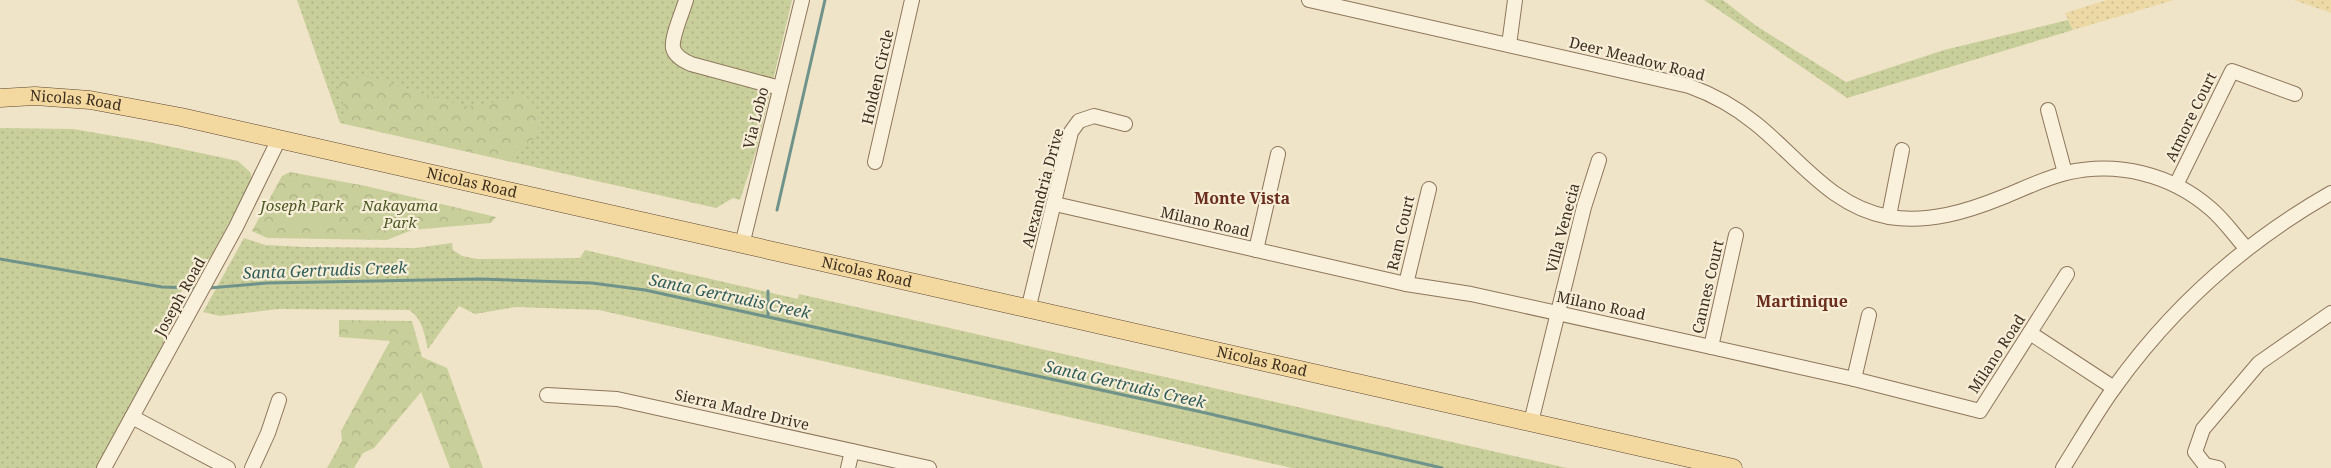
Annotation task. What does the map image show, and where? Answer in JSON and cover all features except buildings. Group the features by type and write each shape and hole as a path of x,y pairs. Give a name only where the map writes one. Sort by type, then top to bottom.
{"main road":[{"name":"Nicolas Road","path":"0,98 35,96 90,100 279,139 1733,468"}],"street":[{"path":"686,0 673,49 679,58 691,64 780,88"},
{"name":"Via Lobo","path":"742,244 802,0"},
{"name":"Holden Circle","path":"875,162 912,0"},
{"name":"Deer Meadow Road","path":"1309,0 1689,86 1711,94 1730,104 1756,124 1826,188 1848,202 1889,216 1926,219 1956,214 2065,173 2100,168 2136,170 2176,184 2211,209 2246,248"},
{"path":"1509,46 1515,0"},
{"name":"Atmore Court","path":"2176,184 2232,71 2295,94"},
{"path":"2048,110 2065,173"},
{"name":"Alexandria Drive","path":"1028,310 1071,132 1079,121 1094,116 1125,124"},
{"name":"Joseph Road","path":"104,468 212,272 268,166 279,139"},
{"path":"1889,216 1902,150"},
{"path":"1256,250 1278,154"},
{"name":"Villa Venecia","path":"1531,422 1584,208 1600,160"},
{"name":"Ram Court","path":"1406,284 1428,189"},
{"path":"2063,468 2114,388 2185,302 2246,248 2295,214 2331,193"},
{"name":"Milano Road","path":"1055,204 1406,284 1439,291 1472,294 1854,379 1980,411 2068,274"},
{"name":"Cannes Court","path":"1711,347 1736,235"},
{"path":"2218,468 2205,465 2195,452 2203,429 2259,363 2331,313"},
{"path":"1854,379 1869,315"},
{"path":"2030,333 2114,388"},
{"name":"Sierra Madre Drive","path":"547,395 617,398 929,468"},
{"path":"252,468 268,433 279,400"},
{"path":"132,417 228,468"},
{"path":"848,468 852,451"}],"green space":[{"path":"297,0 792,0 757,148 740,200 733,198 716,208 340,123"},
{"path":"1704,0 1723,0 1755,25 1846,82 1944,50 2068,20 2073,30 1847,98"},
{"path":"368,77 465,106 482,105 525,95 536,107 540,123 533,140 515,151 512,162 348,124 337,79"},
{"path":"0,128 73,129 149,142 238,161 251,173 251,182 210,258 194,266 159,336 169,337 96,468 0,468"},
{"name":"Joseph Park","path":"290,172 366,186 496,217 491,223 412,230 387,240 267,238 252,231 282,176"},
{"path":"282,201 331,202 330,228 281,227"},
{"path":"244,238 265,245 304,247 416,248 452,243 453,250 462,256 477,259 580,258 585,250 798,299 799,294 1567,468 1292,468 599,310 516,307 475,314 459,306 428,349 420,322 409,310 278,309 220,316 203,312"},
{"path":"339,320 412,321 422,357 447,368 483,468 450,468 421,392 374,448 363,453 354,468 327,468 342,441 341,431 390,341 339,337"}],"sand":[{"path":"2107,0 2174,0 2073,30 2065,13"},
{"path":"2294,0 2331,0 2331,13"}],"waterway":[{"path":"777,210 825,0"},
{"name":"Santa Gertrudis Creek","path":"0,259 162,287 197,288"},
{"name":"Santa Gertrudis Creek","path":"209,288 267,283 479,279 592,283 645,290 1206,413 1442,468"},
{"path":"768,291 768,316"}],"district":[{"name":"Monte Vista","path":"1242,198"},
{"name":"Martinique","path":"1802,301"}],"park label":[{"name":"Nakayama Park","path":"400,214"}]}
